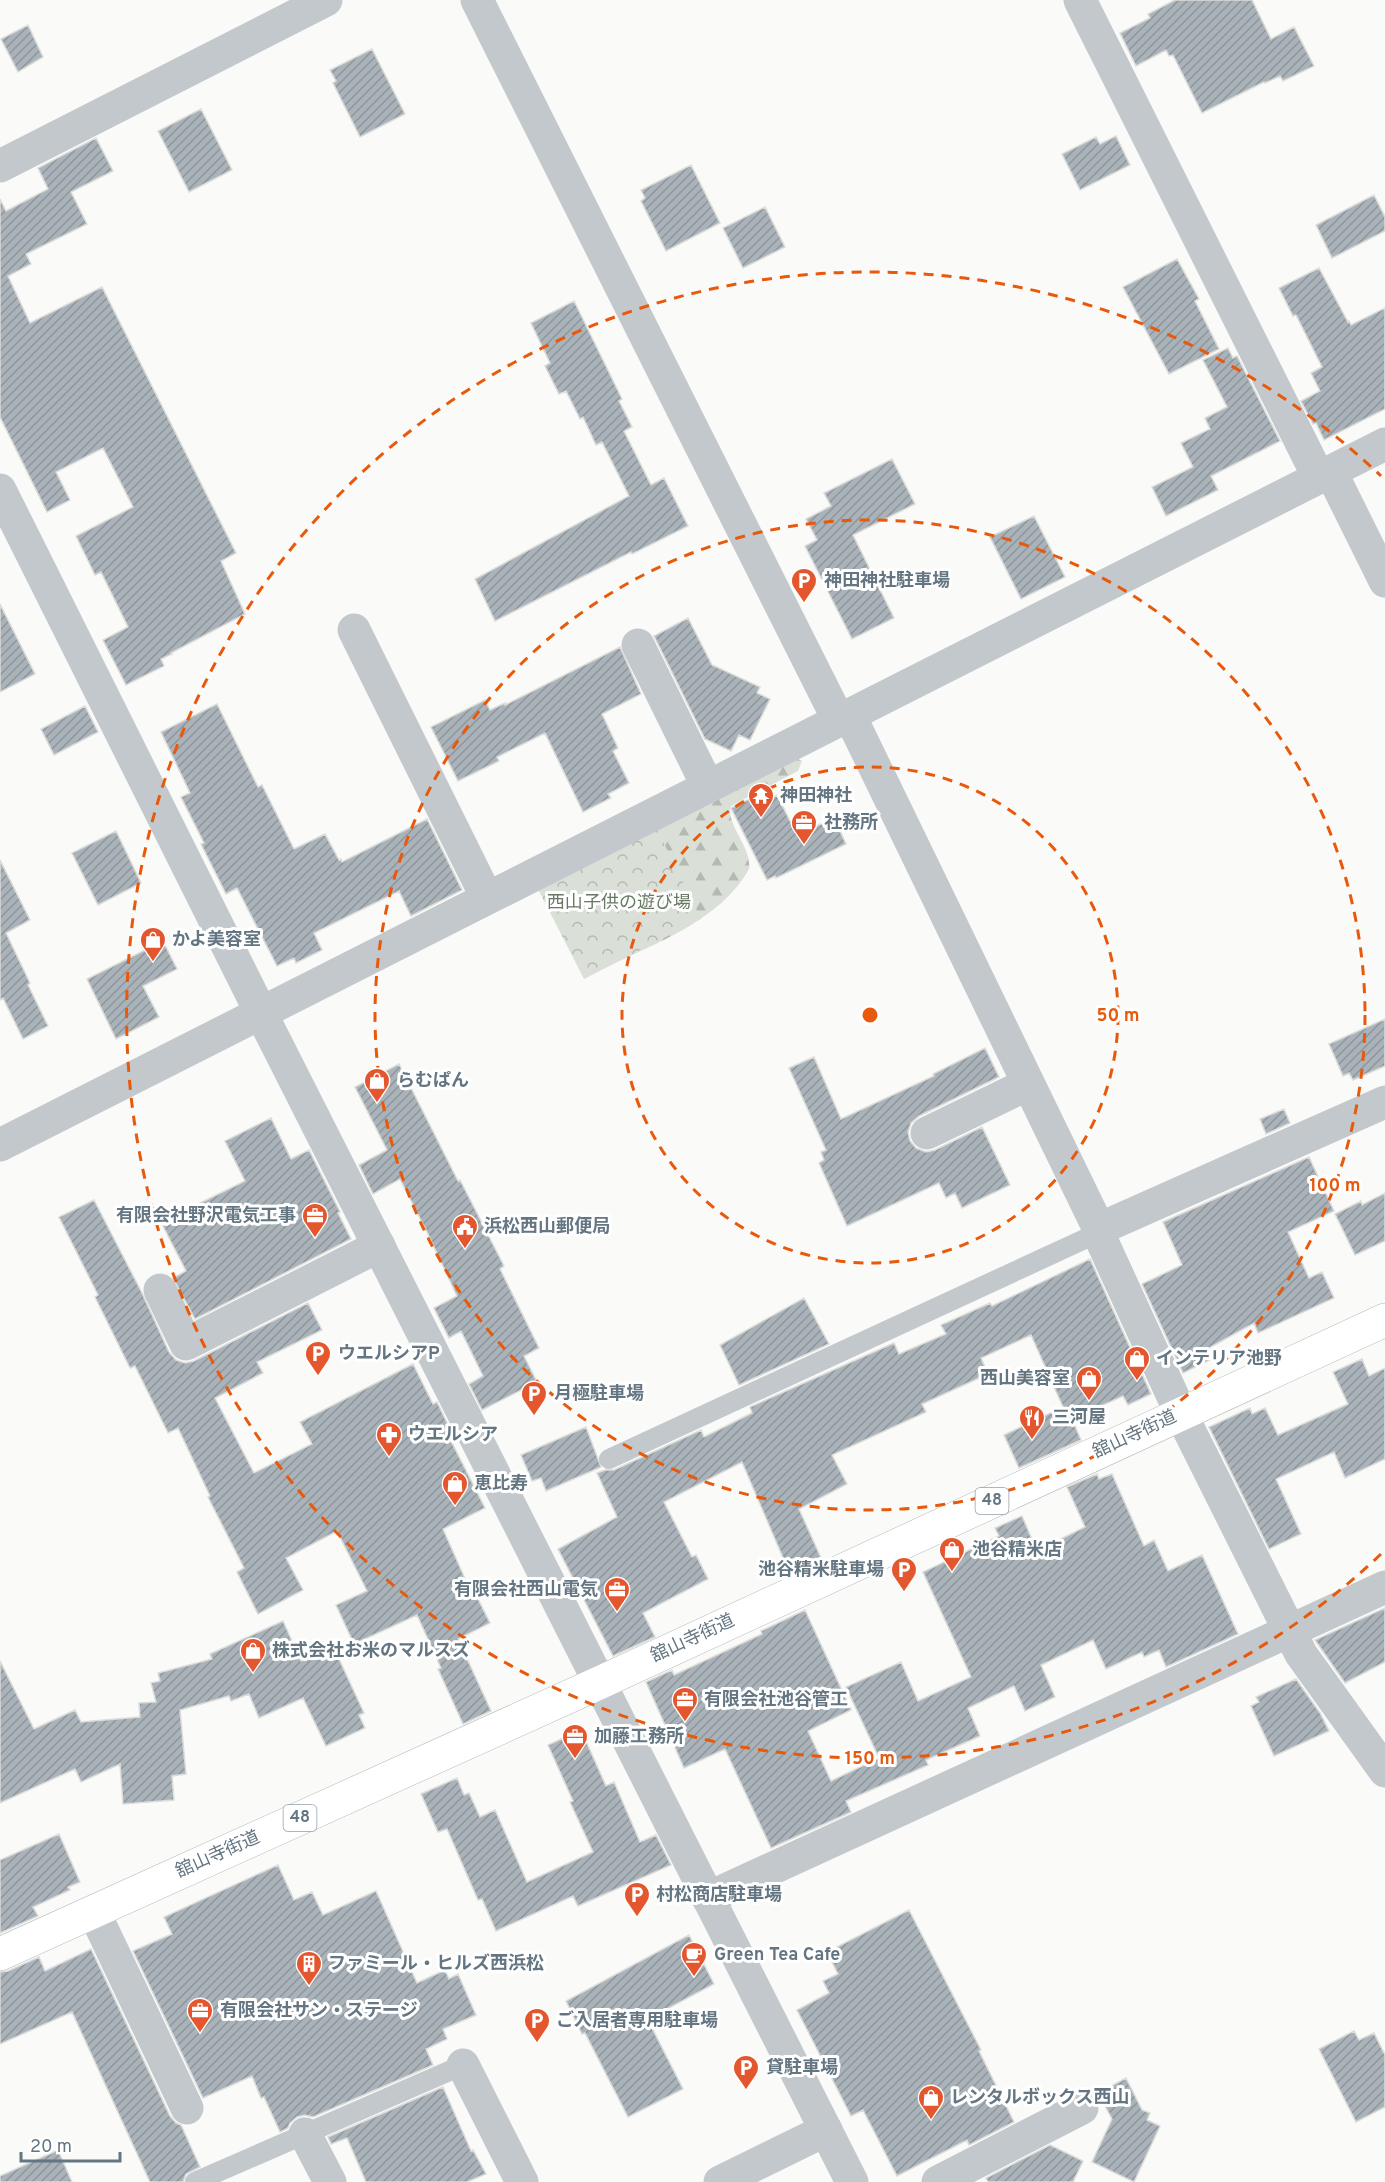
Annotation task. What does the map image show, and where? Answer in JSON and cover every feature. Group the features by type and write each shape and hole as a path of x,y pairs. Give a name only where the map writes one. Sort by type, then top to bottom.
{"main road":[{"name":"舘山寺街道","path":"0,1954 599,1683 1385,1320"}],"street":[{"path":"0,165 326,0"},
{"path":"477,0 1029,1083 1100,1230 1101,1239 1181,1414 1301,1654 1385,1771"},
{"path":"1080,0 1325,475 1385,581"},
{"path":"0,1144 1385,444"},
{"path":"0,490 852,2182"},
{"path":"354,630 488,898"},
{"path":"638,645 708,787"},
{"path":"927,1133 1029,1083"},
{"path":"1100,1230 1385,1102"},
{"path":"160,1290 186,1344 379,1246"},
{"path":"708,1898 1385,1587"},
{"path":"94,1912 188,2108"},
{"path":"463,2065 522,2182"},
{"path":"938,2182 1082,2108"},
{"path":"720,2182 826,2130"},
{"path":"305,2134 330,2182"}],"lane":[{"path":"609,1458 1100,1230"},
{"path":"195,2182 463,2065"}],"green space":[{"path":"796,758 802,761 798,771 731,806 732,820 749,861 749,869 737,887 704,917 685,929 605,968 589,864"},
{"name":"西山子供の遊び場","path":"656,827 701,919 584,979 537,887"}],"building":[{"path":"1175,0 1252,0 1271,39 1294,27 1314,66 1283,81 1280,76 1264,82 1202,113 1173,55 1169,56 1166,50 1136,66 1120,33 1150,18 1148,14"},
{"path":"28,25 43,57 18,72 1,39"},
{"path":"372,49 405,114 360,137 333,83 336,81 330,70"},
{"path":"201,109 232,170 189,192 158,131"},
{"path":"1116,136 1130,165 1080,190 1062,154 1096,137 1100,144"},
{"path":"96,138 113,171 71,192 87,224 26,254 31,264 8,276 30,323 102,287 236,553 221,561 245,614 171,653 161,659 164,666 126,685 103,640 128,627 101,572 95,575 76,536 133,507 103,448 56,472 70,500 47,512 0,417 0,199 6,211 48,189 38,168"},
{"path":"691,165 720,223 666,251 641,201 645,198 641,190"},
{"path":"1374,195 1385,217 1385,231 1332,258 1316,225"},
{"path":"765,207 785,247 743,268 723,228"},
{"path":"1177,259 1199,299 1195,301 1219,349 1169,374 1123,287"},
{"path":"1319,268 1351,325 1385,308 1385,409 1324,440 1301,401 1320,391 1311,373 1322,367 1296,315 1293,316 1279,288"},
{"path":"574,301 622,399 619,401 632,427 624,431 651,485 664,478 688,526 632,554 631,552 495,621 475,579 629,496 602,442 596,445 583,417 580,419 566,391 559,394 545,366 550,363 531,323"},
{"path":"1228,348 1233,358 1237,356 1280,441 1211,476 1218,490 1166,516 1152,487 1193,467 1181,443 1210,429 1205,418 1227,407 1203,360"},
{"path":"892,459 915,504 853,535 894,618 852,639 805,546 817,540 806,519 831,506 824,493"},
{"path":"1034,516 1065,577 1021,599 990,537"},
{"path":"0,604 35,674 0,692"},
{"path":"688,618 712,665 760,687 757,693 770,699 750,740 739,735 731,751 705,739 654,636"},
{"path":"620,647 641,694 602,714 618,748 613,751 629,783 608,794 611,798 583,812 545,733 497,757 499,761 458,781 431,727 485,700 490,710 505,703 505,705"},
{"path":"217,704 258,787 262,785 294,849 325,834 342,862 427,819 462,890 411,916 399,891 314,933 322,950 296,963 294,958 277,966 237,888 226,894 201,844 204,843 181,797 190,793 161,732"},
{"path":"85,706 98,732 54,755 41,729"},
{"path":"766,791 770,799 777,795 795,831 810,823 812,828 834,818 846,844 776,878 775,876 767,880 731,808"},
{"path":"116,831 141,883 98,905 72,853"},
{"path":"0,860 30,920 6,933 48,1026 23,1039 3,998 0,1000"},
{"path":"163,941 177,969 143,986 159,1017 116,1039 87,979"},
{"path":"1385,1019 1385,1066 1353,1080 1349,1073 1343,1076 1329,1044"},
{"path":"985,1048 999,1077 919,1116 911,1123 908,1132 910,1141 916,1148 926,1152 935,1150 982,1127 1010,1185 962,1208 955,1193 946,1198 939,1183 847,1226 819,1163 824,1160 821,1152 826,1150 789,1068 814,1057 841,1119 934,1076 933,1074"},
{"path":"399,1064 504,1266 500,1269 539,1348 524,1356 537,1382 482,1410 469,1384 483,1376 461,1331 449,1338 434,1308 457,1296 427,1232 400,1179 373,1194 359,1165 387,1150 355,1087"},
{"path":"1284,1109 1290,1123 1266,1134 1260,1119"},
{"path":"271,1118 291,1159 309,1150 351,1239 195,1319 173,1278 186,1271 163,1226 189,1212 188,1209 245,1181 225,1141"},
{"path":"1309,1157 1334,1211 1288,1232 1309,1278 1322,1272 1334,1298 1258,1333 1254,1323 1207,1349 1212,1359 1183,1373 1142,1284 1182,1265 1163,1222"},
{"path":"1385,1193 1385,1241 1355,1255 1335,1214 1361,1201 1362,1205"},
{"path":"94,1200 142,1293 169,1352 176,1360 185,1363 194,1361 308,1303 322,1330 257,1362 263,1373 215,1398 254,1473 312,1444 300,1422 413,1364 433,1404 437,1402 449,1427 445,1429 485,1508 443,1529 471,1592 474,1591 490,1623 458,1639 491,1711 463,1724 417,1615 354,1644 336,1605 367,1591 337,1531 286,1558 303,1590 258,1614 237,1572 244,1568 208,1497 210,1496 178,1428 168,1433 135,1366 130,1368 95,1297 98,1295 59,1217"},
{"path":"1090,1259 1151,1394 1128,1405 1123,1396 1072,1419 1081,1440 1019,1468 1004,1435 1063,1407 1031,1335 981,1358 988,1374 922,1404 926,1412 832,1455 847,1484 799,1509 822,1560 790,1574 742,1462 664,1502 692,1557 696,1555 708,1579 643,1613 655,1637 613,1656 558,1549 617,1517 597,1473 614,1470 701,1430 704,1437 752,1413 750,1407 894,1343 899,1354 946,1334 941,1325 990,1303 992,1306"},
{"path":"804,1298 829,1344 739,1385 720,1345"},
{"path":"1362,1359 1369,1376 1385,1368 1385,1459 1345,1478 1334,1452 1276,1479 1301,1534 1269,1549 1209,1427 1250,1408 1252,1414 1265,1408 1278,1435 1348,1404 1333,1372"},
{"path":"586,1427 601,1467 546,1491 541,1478 532,1481 521,1455"},
{"path":"1097,1474 1099,1479 1112,1474 1144,1546 1154,1540 1168,1571 1202,1555 1238,1634 1166,1667 1159,1650 1144,1657 1142,1652 1106,1669 1093,1640 1041,1665 1055,1697 1025,1711 1014,1686 968,1708 980,1736 926,1760 928,1765 846,1801 851,1812 771,1848 725,1749 684,1768 646,1682 672,1670 674,1675 762,1634 761,1631 805,1610 851,1710 808,1731 831,1781 879,1758 846,1687 901,1662 918,1701 971,1677 923,1572 999,1536 995,1528 1022,1516 1037,1551 1085,1527 1067,1487"},
{"path":"1385,1608 1385,1662 1345,1683 1315,1640"},
{"path":"283,1621 301,1661 333,1646 364,1713 359,1715 365,1728 326,1746 303,1698 259,1718 249,1694 231,1701 229,1696 180,1710 186,1774 172,1776 174,1800 123,1804 120,1764 81,1782 75,1769 0,1803 0,1661 34,1729 75,1710 81,1722 140,1717 139,1703 156,1702 151,1683 160,1681 158,1673 212,1659 210,1654"},
{"path":"1296,1679 1320,1713 1329,1731 1274,1756 1251,1706 1259,1702 1256,1697"},
{"path":"581,1730 606,1786 614,1782 640,1842 656,1835 671,1865 578,1906 573,1896 496,1931 482,1899 478,1900 447,1829 438,1832 421,1794 457,1778 464,1795 469,1793 480,1817 495,1810 527,1882 593,1852 570,1802 573,1801 548,1745"},
{"path":"59,1834 80,1882 68,1887 70,1890 33,1907 38,1916 0,1933 0,1860"},
{"path":"278,1865 294,1900 312,1892 323,1915 376,1891 417,1983 445,1970 449,1979 458,1974 476,2015 443,2029 447,2039 426,2049 433,2065 313,2117 305,2115 297,2117 288,2128 280,2132 252,2076 203,2098 133,1951 172,1934 164,1917"},
{"path":"909,1910 981,2050 979,2051 1014,2122 969,2145 967,2140 897,2176 863,2110 851,2116 797,2010 829,1993 823,1981 838,1974 827,1952"},
{"path":"689,1935 714,1984 661,2012 664,2019 651,2026 683,2089 628,2117 566,2001"},
{"path":"91,1949 170,2116 181,2125 200,2167 186,2174 183,2182 150,2182 72,2012 0,2044 0,1972 8,1971 39,1957 45,1971"},
{"path":"1354,2031 1359,2040 1374,2033 1385,2055 1385,2107 1356,2122 1319,2049"},
{"path":"1126,2078 1142,2110 1150,2113 1147,2120 1160,2126 1134,2182 1092,2162 1112,2119 1098,2093"},
{"path":"443,2087 471,2151 473,2150 486,2174 467,2182 366,2182 347,2138 331,2144 328,2137"},
{"path":"1050,2145 1083,2161 1073,2182 988,2182 986,2178"},
{"path":"58,2150 72,2182 0,2182 0,2176"}],"place":[{"name":"神田神社駐車場","path":"804,604"},
{"name":"神田神社","path":"761,819"},
{"name":"社務所","path":"804,846"},
{"name":"かよ美容室","path":"153,963"},
{"name":"らむぱん","path":"377,1104"},
{"name":"有限会社野沢電気工事","path":"315,1239"},
{"name":"浜松西山郵便局","path":"465,1250"},
{"name":"ウエルシアP","path":"318,1377"},
{"name":"インテリア池野","path":"1137,1382"},
{"name":"西山美容室","path":"1089,1402"},
{"name":"月極駐車場","path":"534,1417"},
{"name":"三河屋","path":"1032,1441"},
{"name":"ウエルシア","path":"389,1458"},
{"name":"恵比寿","path":"455,1507"},
{"name":"池谷精米店","path":"952,1573"},
{"name":"池谷精米駐車場","path":"904,1593"},
{"name":"有限会社西山電気","path":"617,1613"},
{"name":"株式会社お米のマルスズ","path":"253,1674"},
{"name":"有限会社池谷管工","path":"685,1723"},
{"name":"加藤工務所","path":"575,1760"},
{"name":"村松商店駐車場","path":"637,1918"},
{"name":"Green Tea Cafe","path":"694,1978"},
{"name":"ファミール・ヒルズ西浜松","path":"309,1987"},
{"name":"有限会社サン・ステージ","path":"200,2034"},
{"name":"ご入居者専用駐車場","path":"537,2044"},
{"name":"貸駐車場","path":"746,2091"},
{"name":"レンタルボックス西山","path":"931,2121"}]}
